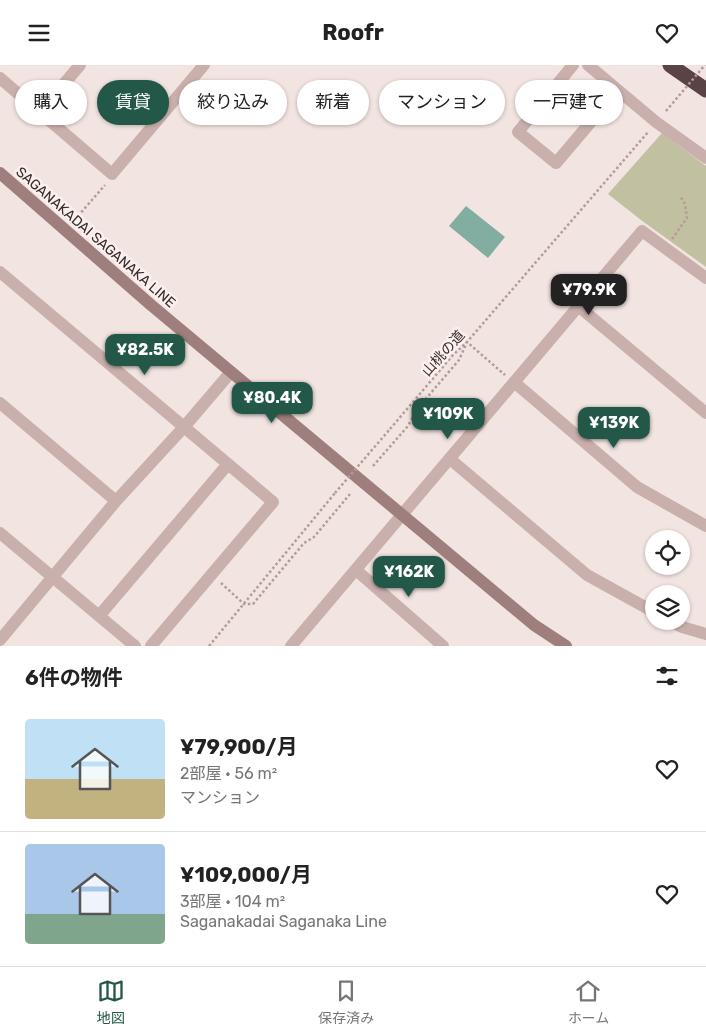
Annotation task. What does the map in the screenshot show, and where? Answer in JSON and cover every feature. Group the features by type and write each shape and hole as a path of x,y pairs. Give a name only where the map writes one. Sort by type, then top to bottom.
{"highway":[{"path":"670,65 706,90"}],"main road":[{"name":"SAGANAKADAI SAGANAKA LINE","path":"0,173 231,372 534,625 566,646"}],"street":[{"path":"67,80 80,65"},
{"path":"55,125 112,174 204,65"},
{"path":"561,80 573,65"},
{"path":"588,65 606,80"},
{"path":"0,78 15,91"},
{"path":"623,94 656,122 706,158"},
{"path":"524,125 518,132 556,163 588,125"},
{"path":"291,646 642,231 706,278"},
{"path":"0,272 272,502 151,646"},
{"path":"578,306 706,413"},
{"path":"0,640 116,501 184,427 231,372"},
{"path":"514,382 637,487 706,527"},
{"path":"0,403 116,501"},
{"path":"450,459 587,575 645,607"},
{"path":"98,616 228,464"},
{"path":"0,533 135,646"},
{"path":"356,570 443,646"},
{"path":"690,629 706,634"}],"path":[{"path":"666,111 705,65"},
{"name":"山桃の道","path":"209,646 335,493 656,122"},
{"path":"78,216 110,180 112,174"},
{"path":"665,248 687,218 685,204 680,196"},
{"path":"373,466 408,426 418,408 459,360 467,342 514,382"},
{"path":"212,574 244,604 253,604 304,543 314,537 350,494"}],"shaded area":[{"path":"662,133 706,166 706,267 608,194"},
{"path":"466,206 505,237 488,258 449,226"}]}
